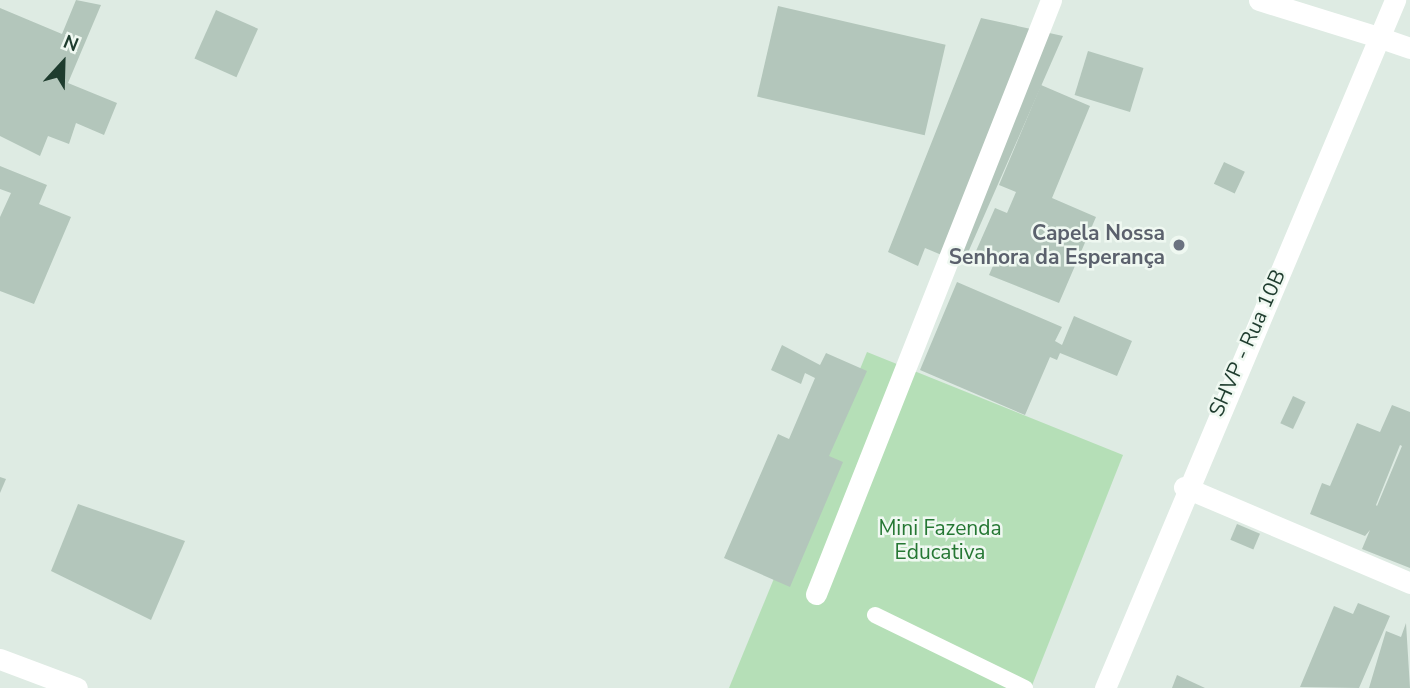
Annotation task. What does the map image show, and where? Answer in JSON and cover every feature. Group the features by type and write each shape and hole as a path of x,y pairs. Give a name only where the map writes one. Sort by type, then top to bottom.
{"street":[{"path":"816,594 1051,0"},
{"path":"1259,0 1410,48"},
{"name":"SHVP - Rua 10B","path":"1105,688 1184,487 1381,38 1395,0"},
{"path":"1184,487 1410,583"},
{"path":"0,659 77,688"}],"lane":[{"path":"875,615 1025,688"}],"green space":[{"name":"Mini Fazenda Educativa","path":"867,352 1123,455 1031,688 729,688"}],"building":[{"path":"76,0 101,5 68,83 117,103 104,135 76,123 69,144 48,136 40,156 0,136 0,8 62,34"},
{"path":"778,6 946,45 925,135 757,97"},
{"path":"216,10 258,29 236,77 194,58"},
{"path":"981,18 1063,36 963,264 925,248 918,266 888,252"},
{"path":"1088,51 1143,68 1130,112 1075,95"},
{"path":"1041,85 1090,106 1052,198 1096,217 1059,303 989,275 996,259 976,251 995,208 1007,213 1016,192 999,185"},
{"path":"1224,162 1245,172 1235,193 1214,184"},
{"path":"0,166 47,185 39,204 71,217 34,304 0,291 0,217 11,193 0,189"},
{"path":"957,282 1062,327 1055,341 1062,345 1074,316 1132,341 1117,376 1060,353 1057,360 1050,357 1025,415 920,370"},
{"path":"782,345 820,365 826,353 867,371 829,456 843,462 790,587 724,558 778,434 789,439 815,378 805,373 801,384 771,370"},
{"path":"1293,396 1306,402 1293,429 1280,423"},
{"path":"1392,405 1410,412 1410,568 1362,549 1370,530 1365,536 1310,514 1322,483 1330,486 1357,423 1380,432","holes":["1400,445 1402,446 1377,506"]},
{"path":"0,477 6,479 0,493"},
{"path":"78,504 185,541 151,620 51,571"},
{"path":"1237,524 1260,534 1253,549 1230,540"},
{"path":"1358,603 1390,616 1359,688 1300,687 1334,606 1353,614"},
{"path":"1406,623 1410,688 1369,688 1386,631 1401,637"},
{"path":"1177,675 1205,688 1172,688"}],"place":[{"name":"Capela Nossa Senhora da Esperança","path":"1179,245"}]}
